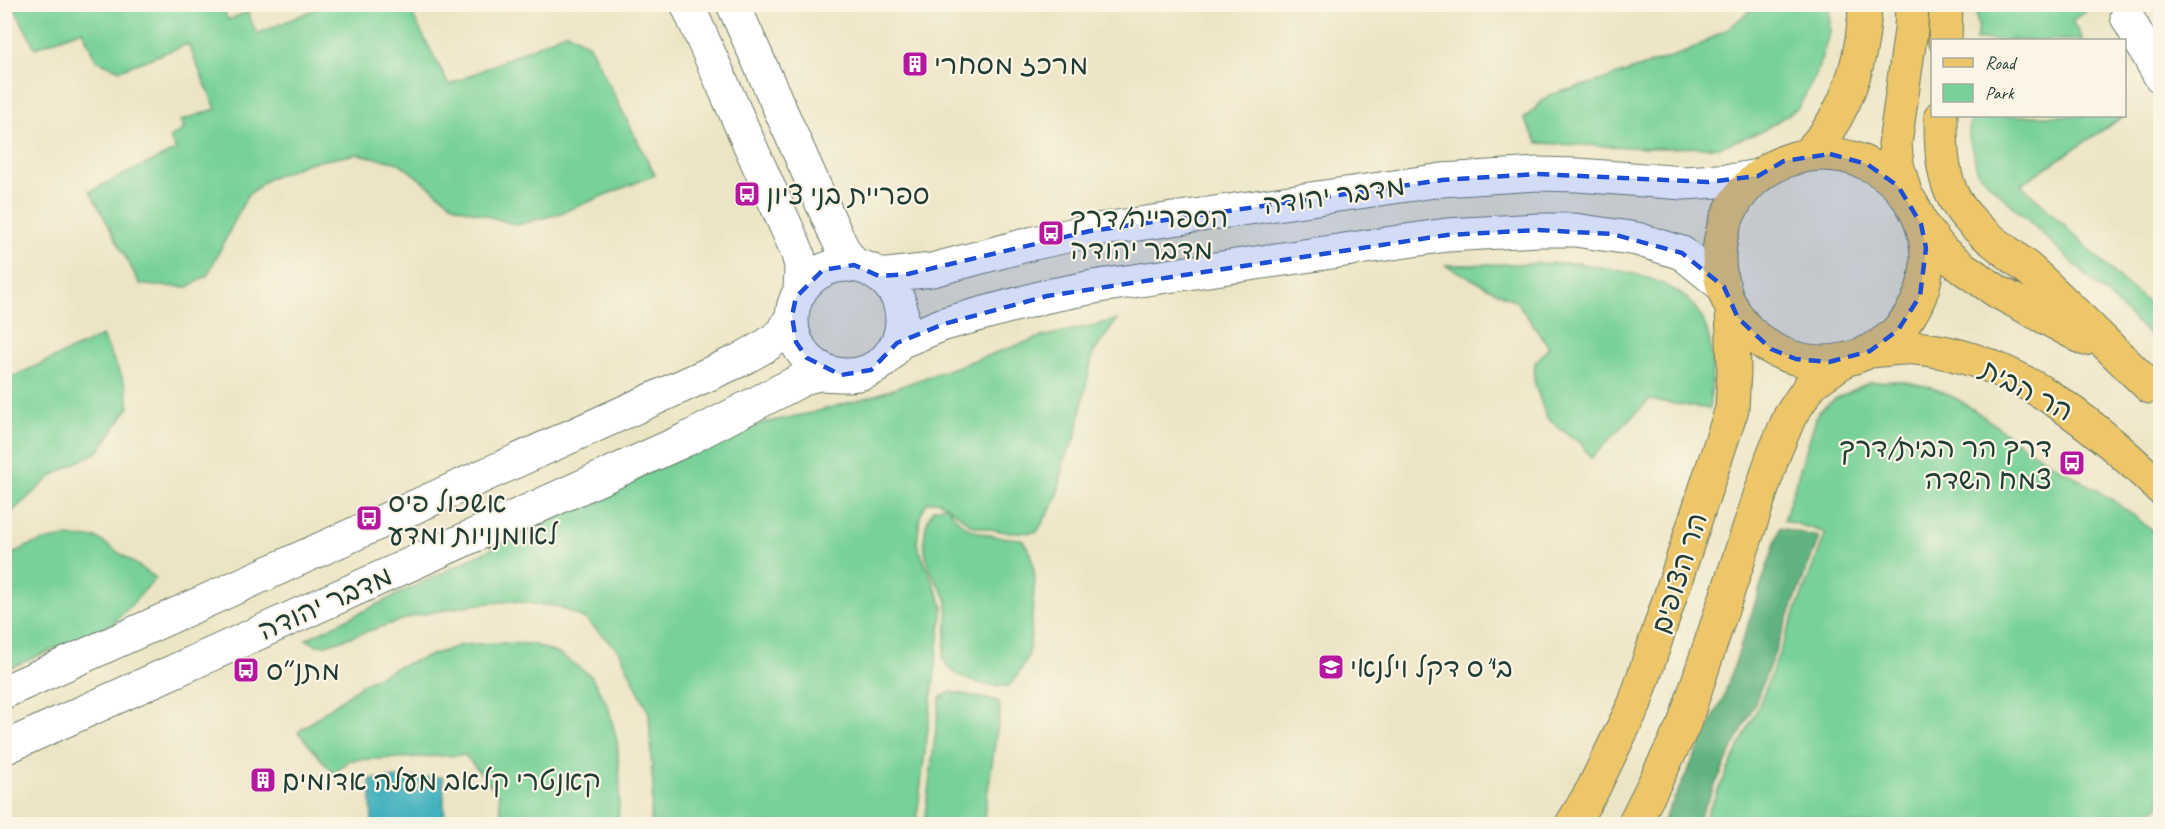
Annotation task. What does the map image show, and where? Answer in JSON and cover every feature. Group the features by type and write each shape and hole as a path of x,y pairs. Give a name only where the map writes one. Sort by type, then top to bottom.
{"main road":[{"path":"1807,155 1828,130 1840,109 1860,55 1864,4"},
{"path":"1906,196 1897,164 1895,144 1911,30 1912,4"},
{"path":"1945,39 1946,4"},
{"path":"1941,117 1945,171 1951,192 1963,210 1980,229 2031,272 2155,391"},
{"path":"1921,224 1926,248 1926,270 1920,296 1898,330 1858,356 1829,362 1796,359 1771,349 1737,318 1720,272 1721,236 1733,206 1758,176 1784,161 1807,155 1830,154 1850,157 1881,172 1898,186 1921,224 1942,251 1963,268 1998,292 2090,341 2155,391"},
{"name":"הר הצופים","path":"1572,825 1593,789 1635,703 1732,409 1734,371 1728,297"},
{"name":"הר הבית","path":"1858,356 1913,348 1955,354 2006,374 2054,399 2076,414 2160,488"},
{"name":"הר הצופים","path":"1634,825 1684,724 1773,456 1790,416 1812,383 1858,356"}],"street":[{"path":"687,4 798,251 801,266 796,304 796,342 807,358 823,370 841,375 861,374 886,359 897,343 902,324 898,298 887,282 845,253 733,4"},
{"path":"2127,17 2160,76"},
{"name":"מדבר יהודה","path":"867,270 932,270 1090,231 1442,180 1538,174 1683,183 1736,180 1758,176"},
{"name":"מדבר יהודה","path":"897,343 944,324 1047,296 1099,286 1425,238 1478,233 1575,230 1637,239 1682,253 1728,297"},
{"path":"796,304 807,281 823,270 841,264 867,270"},
{"name":"מדבר יהודה","path":"4,692 740,360 783,333 796,304"},
{"name":"מדבר יהודה","path":"4,748 685,440 807,377 820,374 841,375"}],"highlighted area":[{"path":"1830,154 1867,164 1898,186 1921,224 1926,248 1920,296 1898,330 1870,351 1829,362 1796,359 1771,349 1738,318 1724,287 1682,253 1612,234 1538,230 1447,235 1047,296 944,324 897,343 871,370 841,375 807,358 796,342 792,316 796,297 823,270 854,265 879,276 908,274 1090,231 1442,180 1538,174 1708,182 1758,176 1784,161"}],"green space":[{"path":"1975,4 2094,5 2072,21 2082,39 1976,39 1978,27"},
{"path":"13,5 221,5 228,20 247,12 257,34 325,5 407,5 449,85 567,32 589,45 655,175 558,214 517,225 455,206 399,163 358,154 308,163 268,179 247,196 207,276 188,287 140,284 90,191 176,150 170,138 185,128 180,121 216,109 188,44 120,70 96,60 82,30 35,48"},
{"path":"1757,5 1829,5 1830,31 1816,75 1798,108 1762,131 1720,147 1649,148 1538,143 1524,119 1549,95 1689,51 1729,28"},
{"path":"1970,117 2122,117 2021,184 2125,284 2160,312 2160,345 1978,173 1969,137"},
{"path":"1577,263 1642,276 1667,286 1687,299 1701,316 1709,340 1712,370 1709,409 1649,400 1591,458 1580,442 1546,417 1534,381 1535,363 1549,347 1517,302 1445,265"},
{"path":"1117,320 1093,353 1075,439 1065,457 1057,498 1037,532 1012,533 973,526 948,507 962,524 970,529 1000,537 1022,539 1031,553 1035,578 1029,654 1018,675 1009,686 972,681 955,673 943,659 947,602 928,563 924,536 933,509 947,506 938,501 927,502 920,516 917,544 943,606 916,824 650,824 653,788 649,713 620,652 585,619 560,607 512,601 470,605 414,616 326,645 316,645 306,639 720,438 763,423 870,397 1041,337"},
{"path":"102,336 126,386 129,407 99,451 53,475 5,518 5,380"},
{"path":"1900,381 1932,388 1959,400 2023,446 2117,503 2160,539 2160,805 2132,824 1702,824 1759,705 1826,533 1784,520 1818,412 1835,399 1870,382"},
{"path":"1780,528 1819,537 1756,701 1696,824 1662,824 1724,696"},
{"path":"65,537 97,538 156,578 114,623 5,670 5,561 25,547"},
{"path":"532,644 559,654 591,676 608,706 617,741 620,783 618,824 502,824 499,795 465,755 350,760 334,774 298,732 364,683 400,666 461,645"},
{"path":"951,692 998,701 1000,709 983,824 927,824 925,816 940,698"}],"water":[{"path":"443,777 445,824 372,824 370,779"}],"place":[{"name":"מרכז מסחרי","path":"915,64"},
{"name":"ספריית בני ציון","path":"747,194"},
{"name":"הספרייה/דרך מדבר יהודה","path":"1051,233"},
{"name":"דרך הר הבית/דרך צמח השדה","path":"2072,463"},
{"name":"אשכול פיס לאומנויות ומדע","path":"369,518"},
{"name":"בי\"ס דקל וילנאי","path":"1331,667"},
{"name":"מתנ״ס","path":"246,670"},
{"name":"קאנטרי קלאב מעלה אדומים","path":"263,780"}]}
